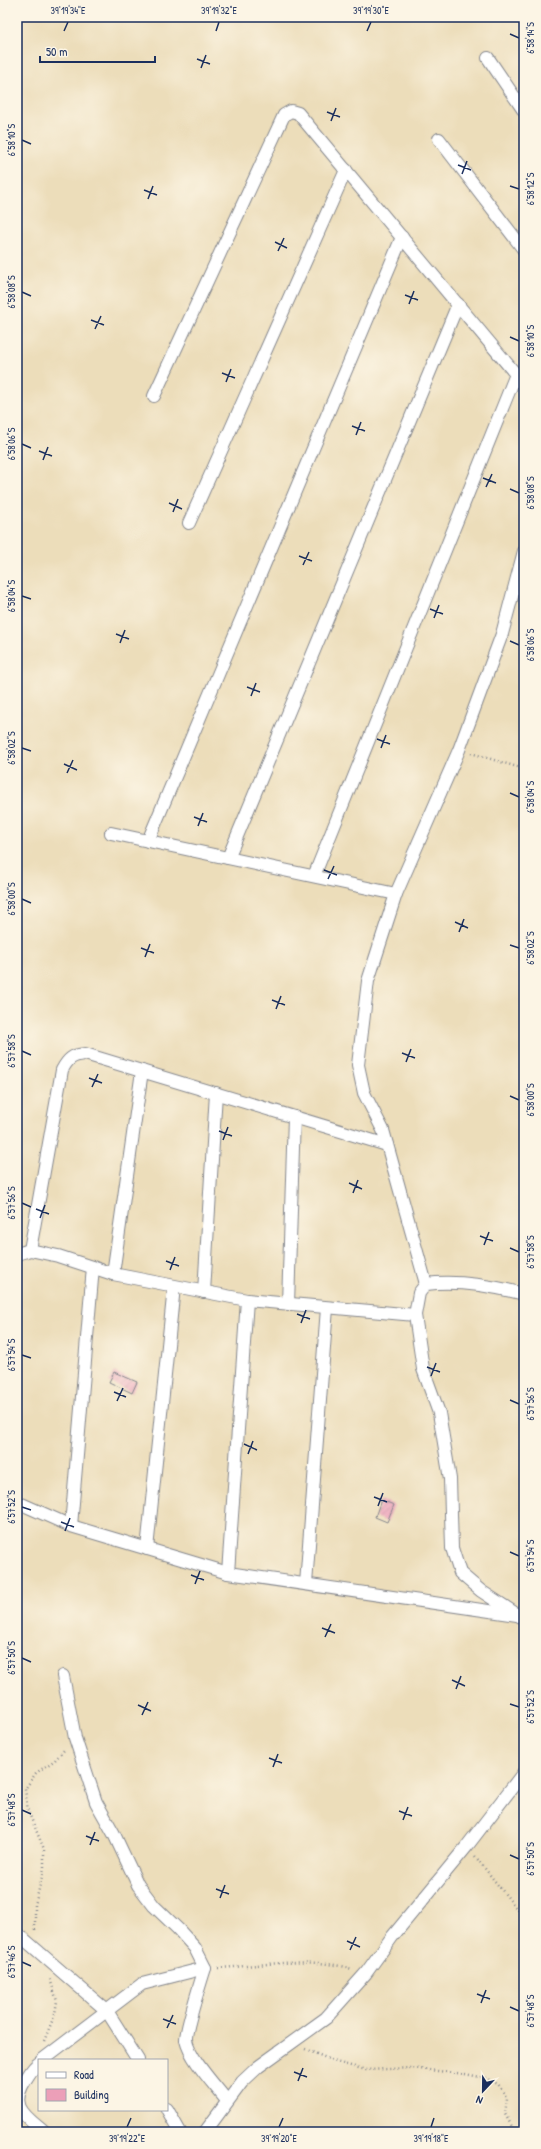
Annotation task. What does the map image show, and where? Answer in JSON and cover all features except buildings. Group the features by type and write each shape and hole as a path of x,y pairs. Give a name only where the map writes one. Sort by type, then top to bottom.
{"street":[{"path":"488,58 524,111"},
{"path":"154,396 284,115 291,111 298,113 524,384"},
{"path":"440,139 524,250"},
{"path":"189,523 346,170"},
{"path":"148,841 402,237"},
{"path":"228,858 458,304"},
{"path":"314,876 516,374"},
{"path":"426,1284 383,1130 364,1093 358,1065 368,981 396,894 459,750 502,634 524,550"},
{"path":"111,833 396,894"},
{"path":"30,1250 62,1070 67,1061 74,1055 85,1054 387,1144"},
{"path":"113,1274 142,1071"},
{"path":"204,1292 216,1093"},
{"path":"288,1304 294,1117"},
{"path":"17,1254 30,1250 113,1274 247,1300 327,1308 415,1314"},
{"path":"71,1526 93,1267"},
{"path":"520,1617 481,1591 460,1573 452,1548 450,1479 439,1413 423,1369 415,1314 419,1293 426,1284 439,1282 524,1294"},
{"path":"147,1549 174,1287"},
{"path":"228,1573 247,1300"},
{"path":"306,1584 327,1308"},
{"path":"17,1502 71,1526 228,1573 520,1617"},
{"path":"63,1676 75,1738 96,1802 114,1834 138,1885 154,1906 195,1948 205,1968 187,2028 186,2039 190,2050 227,2101"},
{"path":"205,2132 242,2082 258,2067 326,2018 366,1973 392,1937 467,1846 524,1772"},
{"path":"17,1934 107,2011 137,2059"},
{"path":"44,2059 142,1984 205,1968"},
{"path":"38,2064 20,2087 17,2102 22,2113 44,2132"},
{"path":"168,2111 180,2132"}],"path":[{"path":"459,750 524,769"},
{"path":"35,1934 35,1905 44,1869 44,1849 28,1811 25,1789 36,1773 55,1760 75,1738"},
{"path":"467,1846 524,1918"},
{"path":"205,1968 286,1962 309,1962 338,1965 366,1973"},
{"path":"40,2059 55,2014 57,2001 50,1978"},
{"path":"292,2042 336,2062 366,2070 411,2068 465,2074 485,2078 498,2084 507,2098 506,2114 515,2132"}]}
